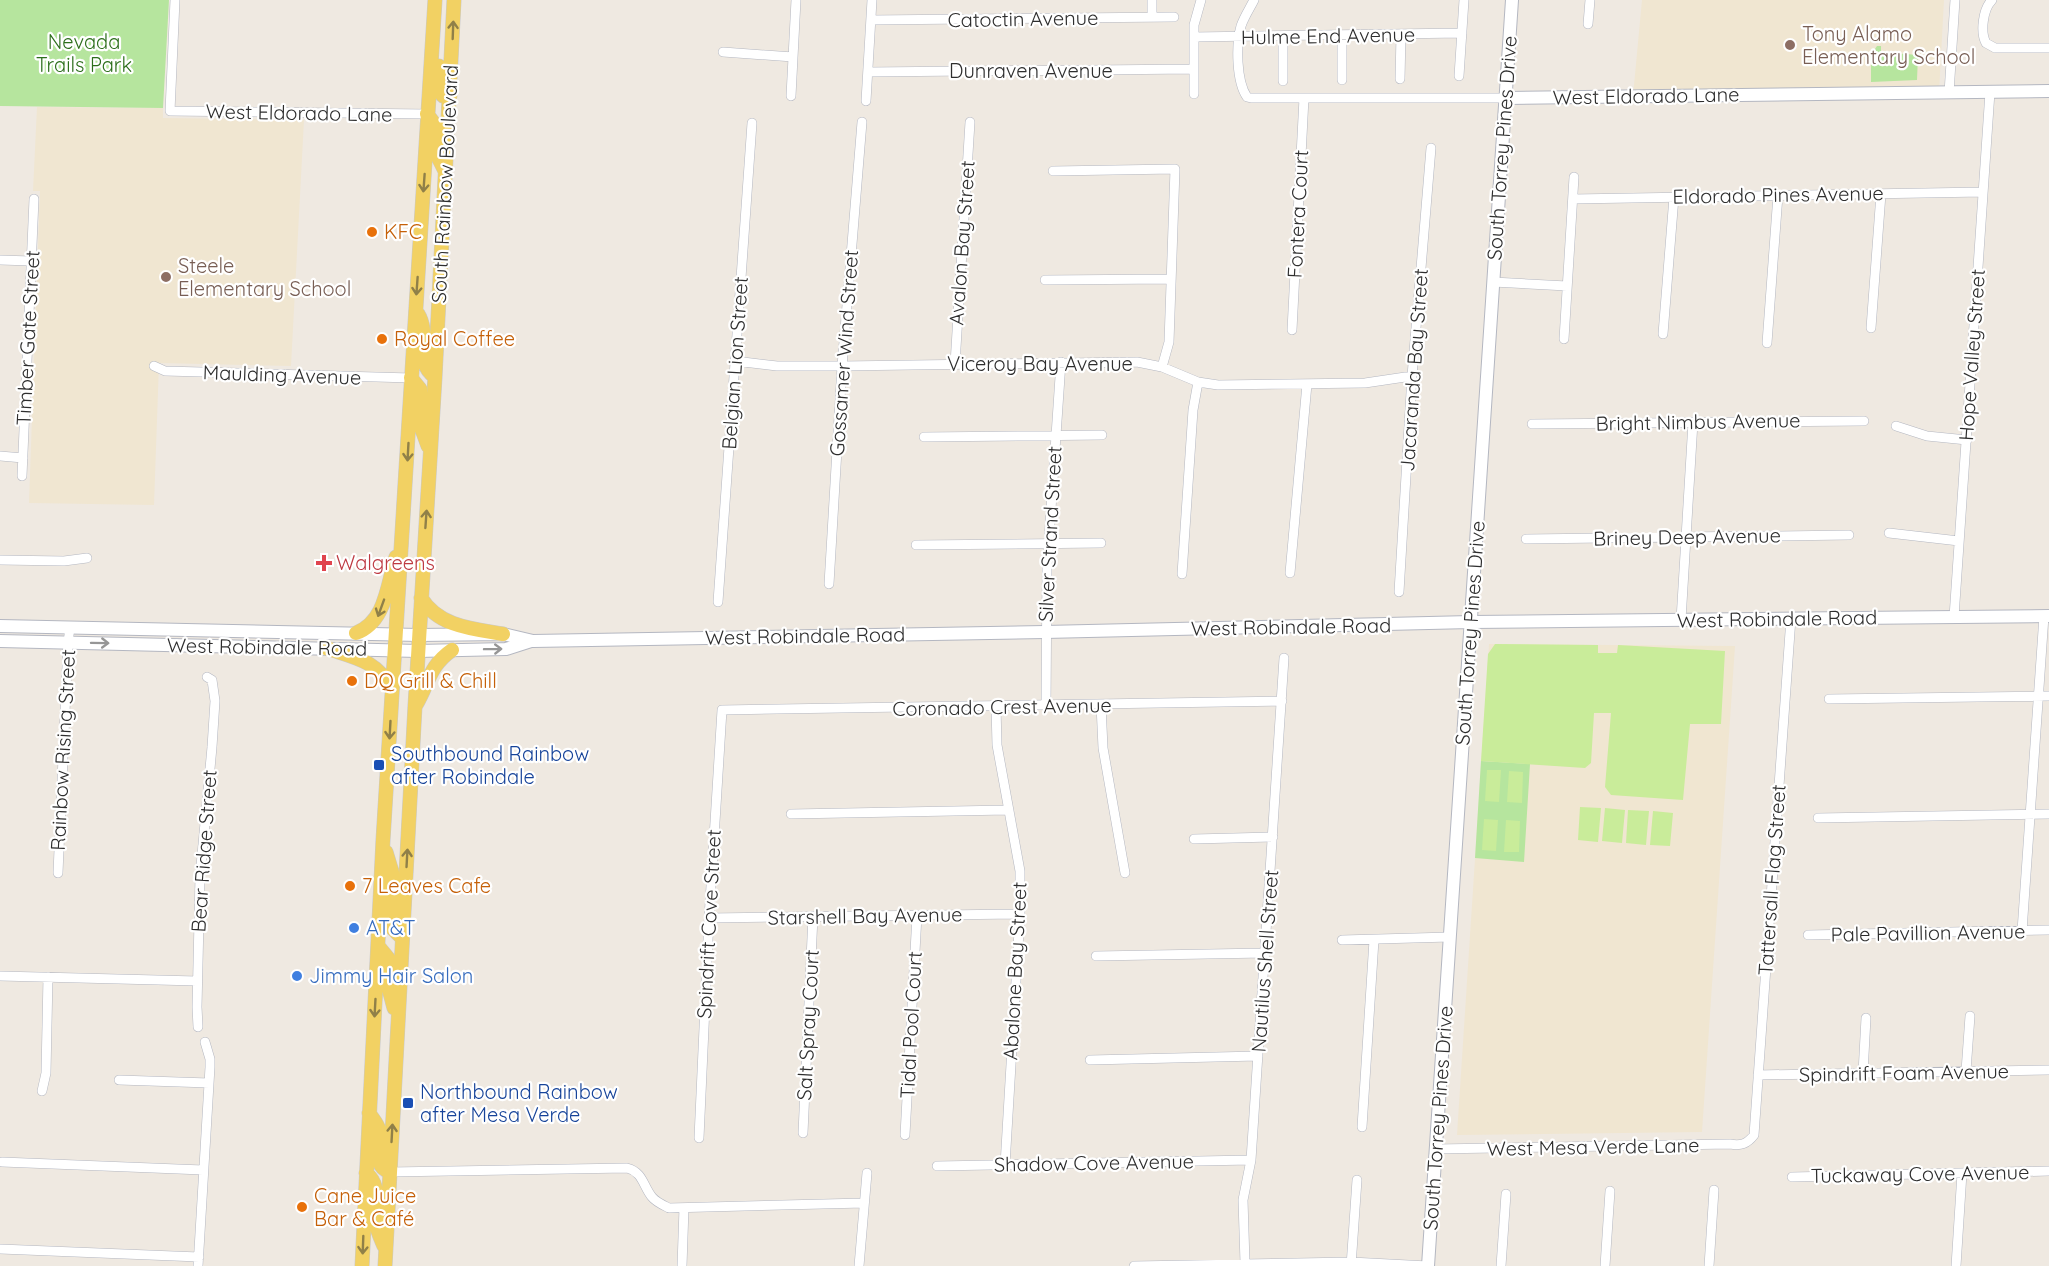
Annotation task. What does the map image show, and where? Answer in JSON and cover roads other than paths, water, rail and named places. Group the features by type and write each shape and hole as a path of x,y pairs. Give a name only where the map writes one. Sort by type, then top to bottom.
{"main road":[{"name":"South Rainbow Boulevard","path":"362,1266 383,844 435,0"},
{"name":"South Rainbow Boulevard","path":"386,1260 397,1022 435,377 454,0"},
{"name":"South Torrey Pines Drive","path":"1428,1266 1512,0"},
{"path":"434,40 439,64 439,91 443,96 450,96"},
{"name":"West Eldorado Lane","path":"1506,98 2049,91"},
{"path":"428,114 436,126 436,153 446,172"},
{"path":"415,310 422,320 424,363 435,377"},
{"path":"411,378 420,389 420,424 430,451"},
{"path":"356,633 369,627 379,613 404,532"},
{"path":"421,598 430,611 446,621 503,634"},
{"name":"West Robindale Road","path":"0,626 419,635 503,634 533,640 1045,632 1471,622 2046,616"},
{"path":"206,645 222,640 256,638 258,632"},
{"name":"West Robindale Road","path":"0,641 418,651 506,649 533,640"},
{"path":"326,648 376,668 384,674 392,689"},
{"path":"415,706 425,690 435,665 452,650"},
{"path":"383,844 392,872 393,929 402,938"},
{"path":"378,946 388,958 389,989 397,1022"},
{"path":"369,1113 380,1130 379,1162 386,1171 390,1172"},
{"path":"366,1173 372,1178 376,1188 375,1222 386,1260"}],"street":[{"name":"West Eldorado Lane","path":"175,0 170,111 428,114"},
{"path":"791,96 796,0"},
{"path":"866,102 872,0"},
{"path":"1152,0 1152,17"},
{"path":"1194,94 1194,25 1201,0"},
{"path":"1240,37 1241,27 1254,0"},
{"path":"1459,76 1464,0"},
{"path":"1588,24 1590,0"},
{"path":"1949,93 1955,0"},
{"path":"1992,0 1986,7 1985,14 1983,34 1986,43 1995,48 2049,48"},
{"name":"Catoctin Avenue","path":"871,20 1174,17"},
{"name":"Hulme End Avenue","path":"1194,37 1462,33"},
{"path":"1342,35 1342,80"},
{"path":"1400,79 1401,35"},
{"path":"1283,36 1283,81"},
{"name":"West Eldorado Lane","path":"1240,37 1239,80 1245,94 1251,98 1506,98"},
{"path":"723,52 793,57"},
{"name":"Dunraven Avenue","path":"868,72 1194,69"},
{"name":"Hope Valley Street","path":"1954,617 1990,92"},
{"name":"Fontera Court","path":"1292,330 1304,98"},
{"name":"Gossamer Wind Street","path":"829,584 842,366 862,122"},
{"name":"Avalon Bay Street","path":"955,364 970,122"},
{"name":"Belgian Lion Street","path":"718,602 752,123"},
{"name":"Jacaranda Bay Street","path":"1399,591 1412,376 1431,148"},
{"path":"1053,171 1175,169 1169,342 1162,367"},
{"path":"1564,339 1574,177"},
{"name":"Eldorado Pines Avenue","path":"1573,199 1983,192"},
{"path":"1871,328 1881,194"},
{"path":"1767,343 1778,195"},
{"path":"1663,334 1674,197"},
{"name":"Timber Gate Street","path":"22,476 34,199"},
{"path":"0,260 31,261"},
{"path":"1045,280 1170,279"},
{"path":"1493,282 1567,286"},
{"name":"Viceroy Bay Avenue","path":"735,361 777,366 1137,362 1162,367 1198,382 1218,385 1365,383 1412,376"},
{"name":"Silver Strand Street","path":"1046,706 1045,632 1061,362"},
{"name":"Maulding Avenue","path":"154,366 165,371 411,378"},
{"path":"1182,574 1198,382"},
{"path":"1290,573 1306,384"},
{"name":"Bright Nimbus Avenue","path":"1532,424 1864,421"},
{"path":"1681,620 1693,422"},
{"path":"1896,426 1928,436 1967,440"},
{"path":"924,437 1102,435"},
{"path":"0,456 22,458"},
{"path":"1889,533 1959,541"},
{"name":"Briney Deep Avenue","path":"1526,539 1849,535"},
{"path":"916,545 1101,543"},
{"path":"0,560 64,561 87,558"},
{"path":"2022,931 2038,696 2046,616"},
{"name":"Tattersall Flag Street","path":"1750,1141 1754,1136 1791,618"},
{"name":"Rainbow Rising Street","path":"58,873 70,627"},
{"name":"Nautilus Shell Street","path":"1245,1263 1243,1200 1251,1160 1284,658"},
{"name":"Bear Ridge Street","path":"198,1027 200,877 215,701 212,680 207,677"},
{"path":"1829,699 2049,696"},
{"name":"Coronado Crest Avenue","path":"722,710 1282,701"},
{"path":"1101,705 1103,748 1125,873"},
{"name":"Abalone Bay Street","path":"996,707 997,745 1020,871 1020,914 1005,1165"},
{"name":"Spindrift Cove Street","path":"699,1138 709,918 722,710"},
{"path":"791,814 1008,810"},
{"path":"1818,818 2049,814"},
{"path":"1194,839 1273,837"},
{"name":"Starshell Bay Avenue","path":"709,918 1020,914"},
{"name":"Tidal Pool Court","path":"905,1135 916,915"},
{"name":"Salt Spray Court","path":"802,1133 813,916"},
{"name":"Pale Pavillion Avenue","path":"1808,935 2049,930"},
{"path":"1342,940 1450,937"},
{"path":"1362,1127 1374,940"},
{"path":"1096,956 1265,953"},
{"path":"0,976 197,981"},
{"path":"42,1091 46,1074 48,977"},
{"path":"1966,1071 1970,1016"},
{"path":"1863,1073 1866,1018"},
{"path":"0,1249 198,1262 210,1059 205,1042"},
{"path":"1090,1060 1258,1056"},
{"name":"Spindrift Foam Avenue","path":"1758,1075 2049,1070"},
{"path":"119,1080 209,1083"},
{"name":"West Mesa Verde Lane","path":"1435,1149 1730,1144 1737,1146 1745,1145 1750,1141"},
{"name":"Shadow Cove Avenue","path":"937,1166 1251,1160"},
{"path":"2,1162 203,1170"},
{"path":"390,1172 627,1168 640,1175 653,1198 669,1208 864,1203"},
{"name":"Tuckaway Cove Avenue","path":"1792,1177 2049,1171"},
{"path":"859,1266 867,1173"},
{"path":"1956,1266 1962,1173"},
{"path":"1351,1264 1357,1180"},
{"path":"1709,1266 1714,1190"},
{"path":"1605,1266 1610,1191"},
{"path":"1501,1266 1506,1194"},
{"path":"682,1266 684,1208"},
{"path":"1134,1266 1245,1263 1428,1266"}],"place":[{"name":"Tony Alamo Elementary School","path":"1790,45"},
{"name":"KFC","path":"372,232"},
{"name":"Steele Elementary School","path":"166,277"},
{"name":"Royal Coffee","path":"382,339"},
{"name":"Walgreens","path":"324,563"},
{"name":"DQ Grill & Chill","path":"352,681"},
{"name":"Southbound Rainbow after Robindale","path":"379,765"},
{"name":"7 Leaves Cafe","path":"350,886"},
{"name":"AT&T","path":"354,928"},
{"name":"Jimmy Hair Salon","path":"297,976"},
{"name":"Northbound Rainbow after Mesa Verde","path":"408,1103"},
{"name":"Cane Juice Bar & Café","path":"302,1207"}],"park label":[{"name":"Nevada Trails Park","path":"84,54"}]}
